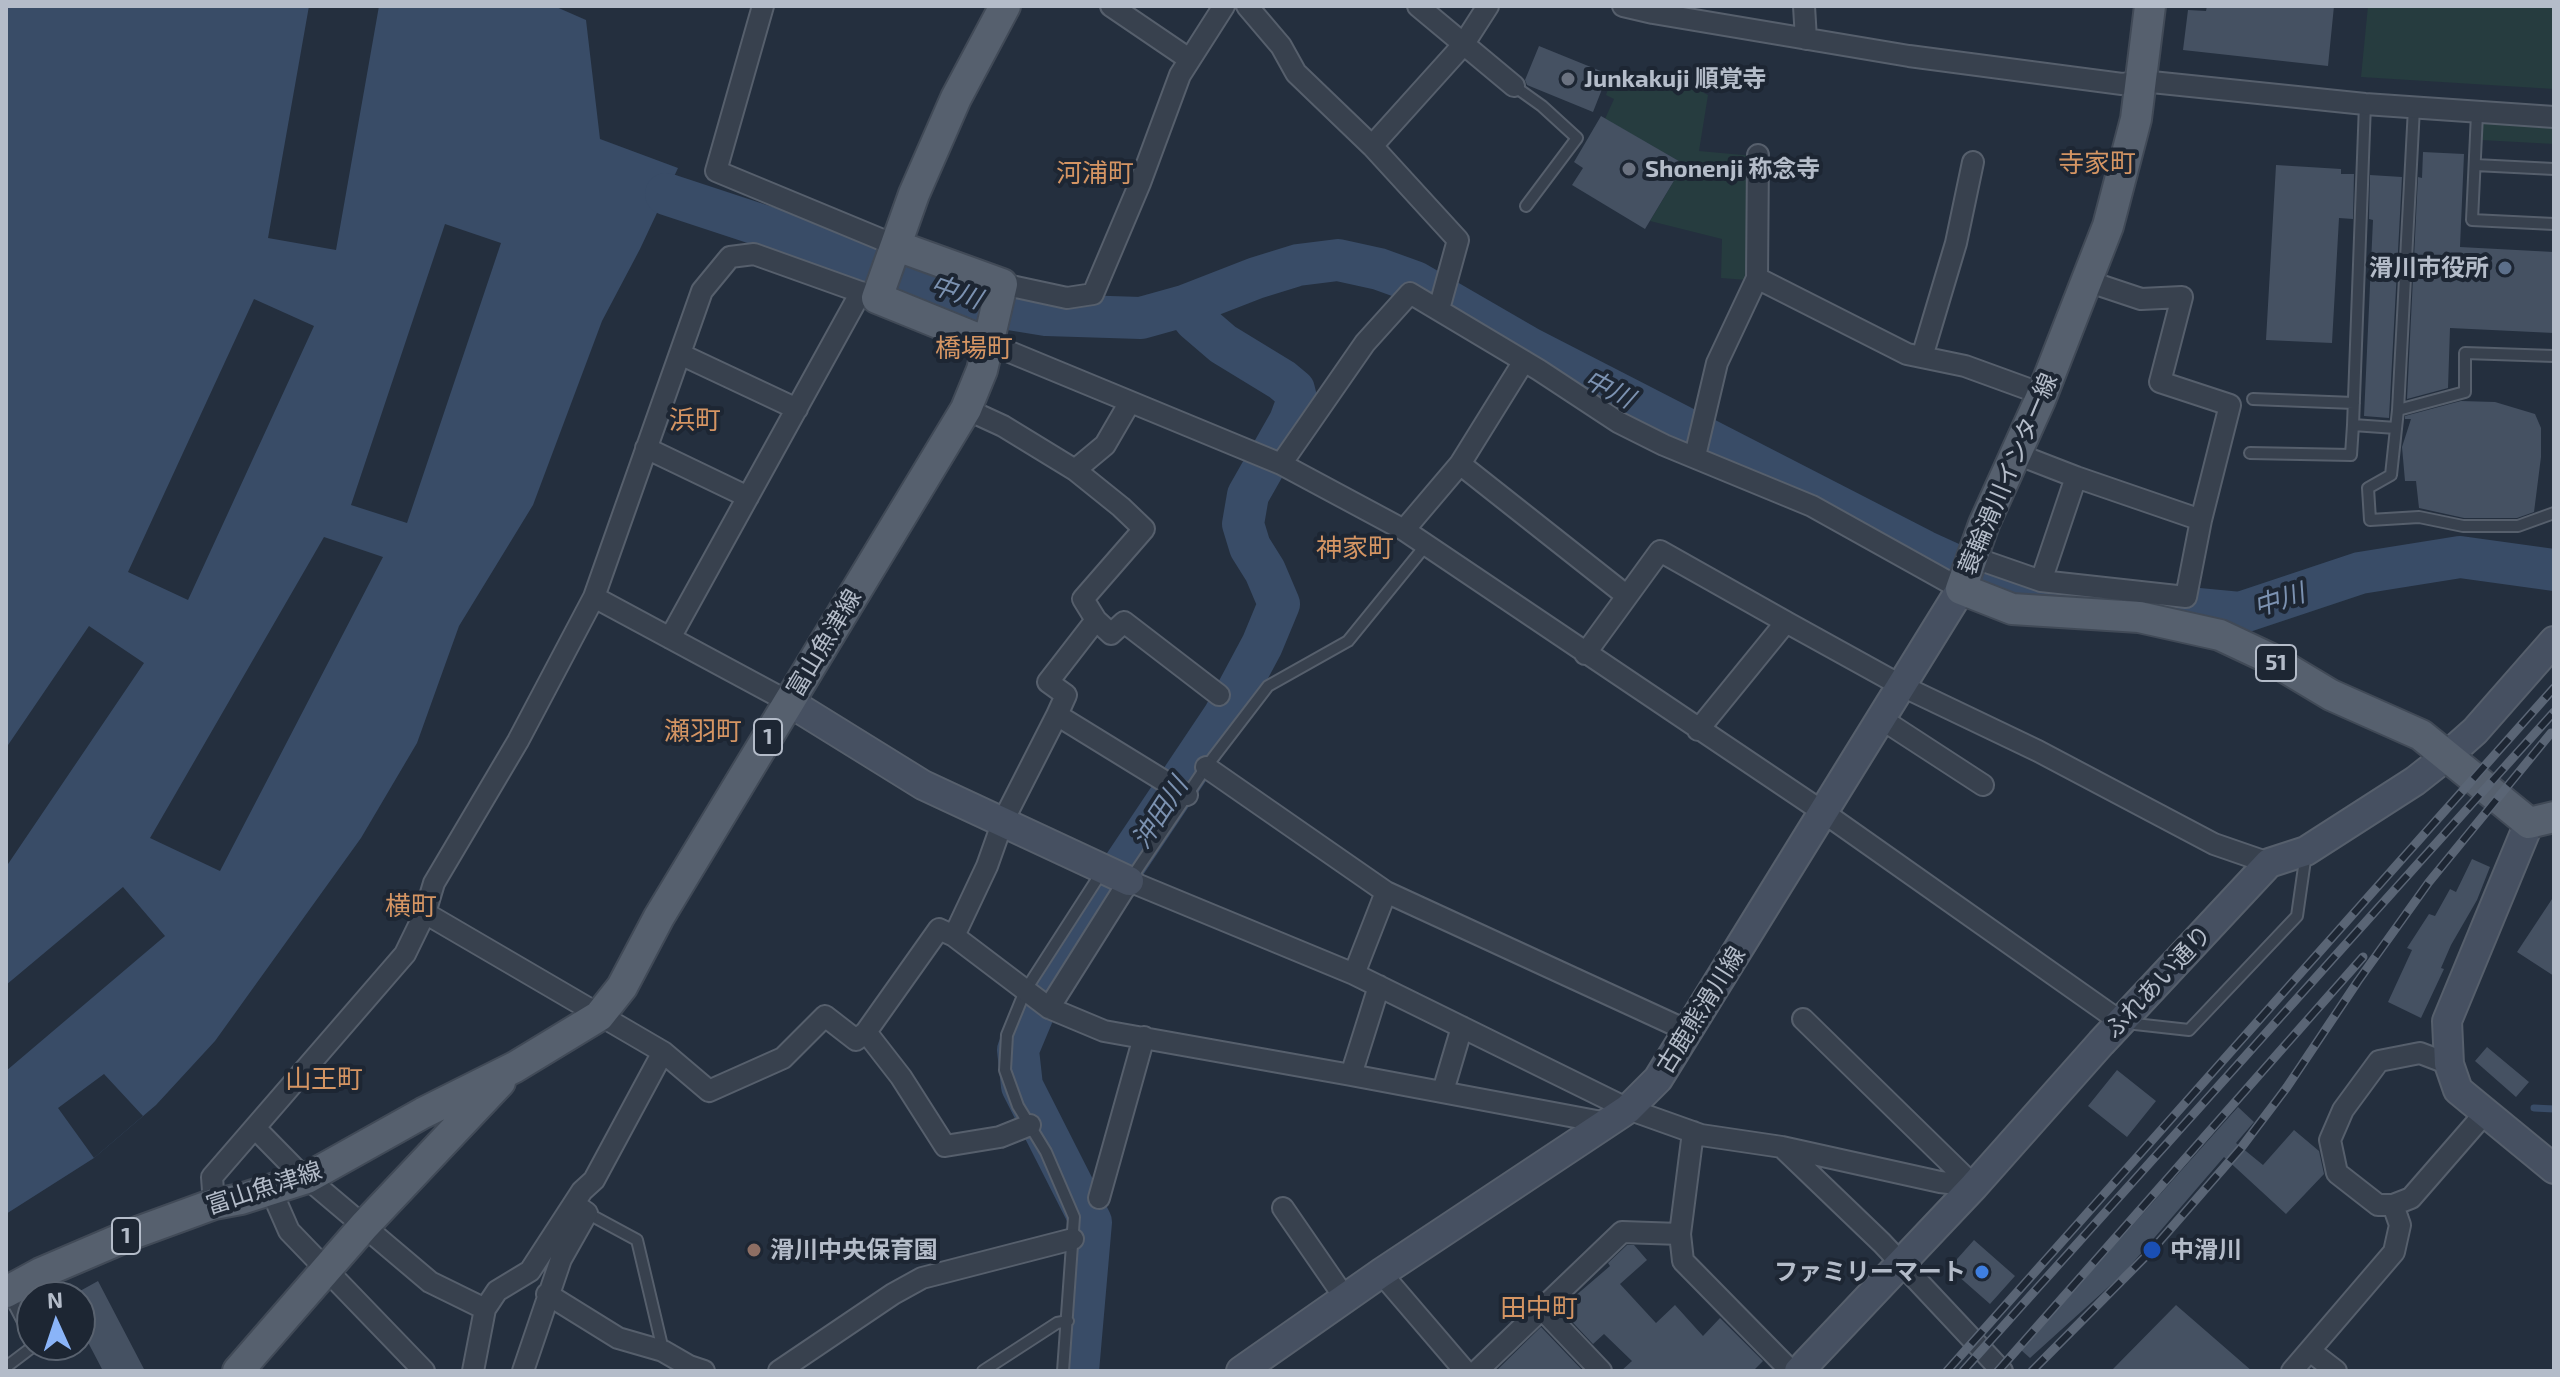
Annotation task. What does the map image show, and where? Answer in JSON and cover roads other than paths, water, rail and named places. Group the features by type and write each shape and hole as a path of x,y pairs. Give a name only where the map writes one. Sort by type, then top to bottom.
{"main road":[{"path":"988,343 869,295 897,246 914,194 956,98 1005,6"},
{"name":"蓑輪滑川インター線","path":"2150,6 2136,119 2108,226 1961,589 2012,609 2139,617 2220,635 2271,659 2331,695 2421,735 2542,820"},
{"path":"897,246 1002,284"},
{"name":"富山魚津線","path":"7,1291 132,1234 214,1204 306,1179 423,1113 515,1067 599,1016 622,987 659,917 966,409 982,370 1002,284"},
{"name":"富山魚津線","path":"238,1371 364,1226 515,1067"}],"street":[{"path":"763,6 716,171 897,246"},
{"path":"1111,6 1189,59"},
{"path":"1002,284 1067,298 1093,294 1140,183 1180,75 1224,6"},
{"path":"1247,6 1281,46 1296,73 1372,146 1458,240 1439,309"},
{"path":"1418,6 1514,86"},
{"path":"1372,146 1463,45 1488,6"},
{"path":"1623,6 1909,56 2122,84 2142,81 2477,114 2554,117"},
{"path":"1804,6 1806,39"},
{"path":"1695,456 1717,363 1757,278 1758,155"},
{"path":"1922,357 1956,243 1973,162"},
{"path":"214,1204 212,1177 405,954 425,913 434,883 518,741 594,597 702,291 730,257 754,254 869,295 797,409 670,638"},
{"path":"1757,278 1907,354 1965,366 2042,394"},
{"path":"1972,557 2041,581 2186,597 2201,520 2230,405 2160,382 2182,297 2141,299 2087,281"},
{"path":"1281,464 1365,343 1410,293 1618,422 1664,445 1812,506 1961,589"},
{"path":"988,343 1281,464 1404,530 1823,812 2121,1022"},
{"path":"680,354 797,409"},
{"path":"1404,530 1460,464 1524,361"},
{"path":"1075,470 1105,445 1130,402"},
{"path":"966,409 1003,426 1075,470 1144,529 1083,599 1096,620 1111,634 1124,622 1219,695"},
{"path":"646,448 748,497"},
{"path":"2014,453 2201,520"},
{"path":"1460,464 1627,596"},
{"path":"2041,581 2076,477"},
{"path":"1585,654 1660,551 1900,685 2038,751 2214,844 2269,863"},
{"name":"古鹿熊滑川線","path":"1241,1371 1381,1273 1618,1116 1658,1079 1961,589"},
{"path":"594,597 789,702 923,785 1116,875 1354,974 1462,1027 1618,1116"},
{"path":"954,936 987,866 1003,821 1066,695 1048,682 1096,620"},
{"path":"1698,730 1786,622"},
{"name":"ふれあい通り","path":"1799,1371 1974,1186 2269,863 2306,851 2415,781 2475,731 2554,641"},
{"path":"1057,715 1187,795"},
{"path":"1880,718 1983,785"},
{"path":"1206,767 1386,892 1688,1031"},
{"path":"2542,820 2447,1021 2449,1064 2458,1090 2554,1169"},
{"path":"1049,1008 1116,875"},
{"path":"1354,974 1386,892"},
{"path":"425,913 663,1052 709,1091 783,1058 825,1016 856,1040 866,1032 939,929 954,936 1049,1008 1104,1031 1443,1091 1618,1116 1782,1147 1940,1182 1974,1186"},
{"path":"1351,1075 1379,986"},
{"path":"1803,1019 1974,1186"},
{"path":"1443,1091 1462,1027"},
{"path":"866,1032 901,1077 945,1146 1000,1137 1030,1125"},
{"path":"1099,1198 1144,1037"},
{"path":"523,1371 547,1294 580,1209 663,1052"},
{"path":"2449,1064 2420,1053 2379,1061 2343,1110 2330,1140 2337,1173 2378,1205 2393,1205 2411,1198 2485,1113"},
{"path":"255,1128 306,1179 430,1282 485,1309"},
{"path":"1693,1132 1680,1234 1683,1261 1791,1371"},
{"path":"1782,1147 1901,1264 2002,1371"},
{"path":"271,1190 289,1231 424,1371"},
{"path":"2292,1371 2394,1252 2400,1225 2393,1205"},
{"path":"1283,1208 1345,1298"},
{"path":"473,1371 485,1309 497,1291 530,1271 580,1209"},
{"path":"1477,1371 1622,1232 1680,1234"},
{"path":"779,1371 922,1278 1073,1239"},
{"path":"1381,1273 1465,1371"},
{"path":"547,1294 618,1338 663,1351 704,1371"},
{"path":"1542,1309 1601,1371"},
{"path":"2310,1351 2336,1371"}],"lane":[{"path":"1514,86 1577,138 1526,206"},
{"path":"2250,453 2351,455 2365,104"},
{"path":"2414,108 2398,410 2391,475 2368,488 2370,520 2419,517 2463,526 2518,526 2554,513"},
{"path":"2477,114 2472,220 2554,224"},
{"path":"2475,165 2554,169"},
{"path":"2398,410 2465,392 2465,353 2554,356"},
{"path":"2253,399 2354,403"},
{"path":"2353,425 2396,428"},
{"path":"1063,1371 1074,1217 1046,1152 1018,1106 1005,1070 1007,1035 1025,991 1116,875 1187,795 1268,686 1348,641 1426,545"},
{"path":"2121,1022 2189,1030 2297,916 2306,851"},
{"path":"580,1209 637,1240 663,1351"},
{"path":"983,1371 1057,1323 1068,1321"}],"water":[{"path":"6,6 554,6 586,20 600,139 678,168 602,321 533,505 459,626 417,743 361,838 215,1041 156,1105 94,1158 6,1214"}],"waterway":[{"name":"中川","path":"666,194 1003,308 1046,315 1141,318 1298,265 1338,260 1379,269 1415,282 1529,348 1924,551 1979,576 2030,593 2240,613 2360,573 2460,557 2554,570"},
{"name":"沖田川","path":"1078,1371 1091,1222 1022,1086 1018,1050 1041,995 1224,716 1262,645 1279,604 1265,571 1250,547 1243,524 1248,495 1290,421 1297,402 1294,390 1223,344 1184,306"},
{"path":"2534,1108 2554,1109"}],"railway":[{"path":"1947,1371 2554,688"},
{"path":"1963,1371 2554,712"},
{"path":"2032,1371 2152,1250 2241,1148 2429,882 2551,733"},
{"path":"1998,1371 2363,957"}],"place":[{"name":"Junkakuji 順覚寺","path":"1568,79"},
{"name":"Shonenji 称念寺","path":"1629,169"},
{"name":"滑川市役所","path":"2505,268"},
{"name":"滑川中央保育園","path":"754,1250"},
{"name":"中滑川","path":"2152,1250"},
{"name":"ファミリーマート","path":"1982,1272"}],"district":[{"name":"寺家町","path":"2097,163"},
{"name":"河浦町","path":"1095,173"},
{"name":"橋場町","path":"974,348"},
{"name":"浜町","path":"695,420"},
{"name":"神家町","path":"1355,548"},
{"name":"瀬羽町","path":"703,731"},
{"name":"横町","path":"411,906"},
{"name":"山王町","path":"324,1079"},
{"name":"田中町","path":"1539,1308"}]}
